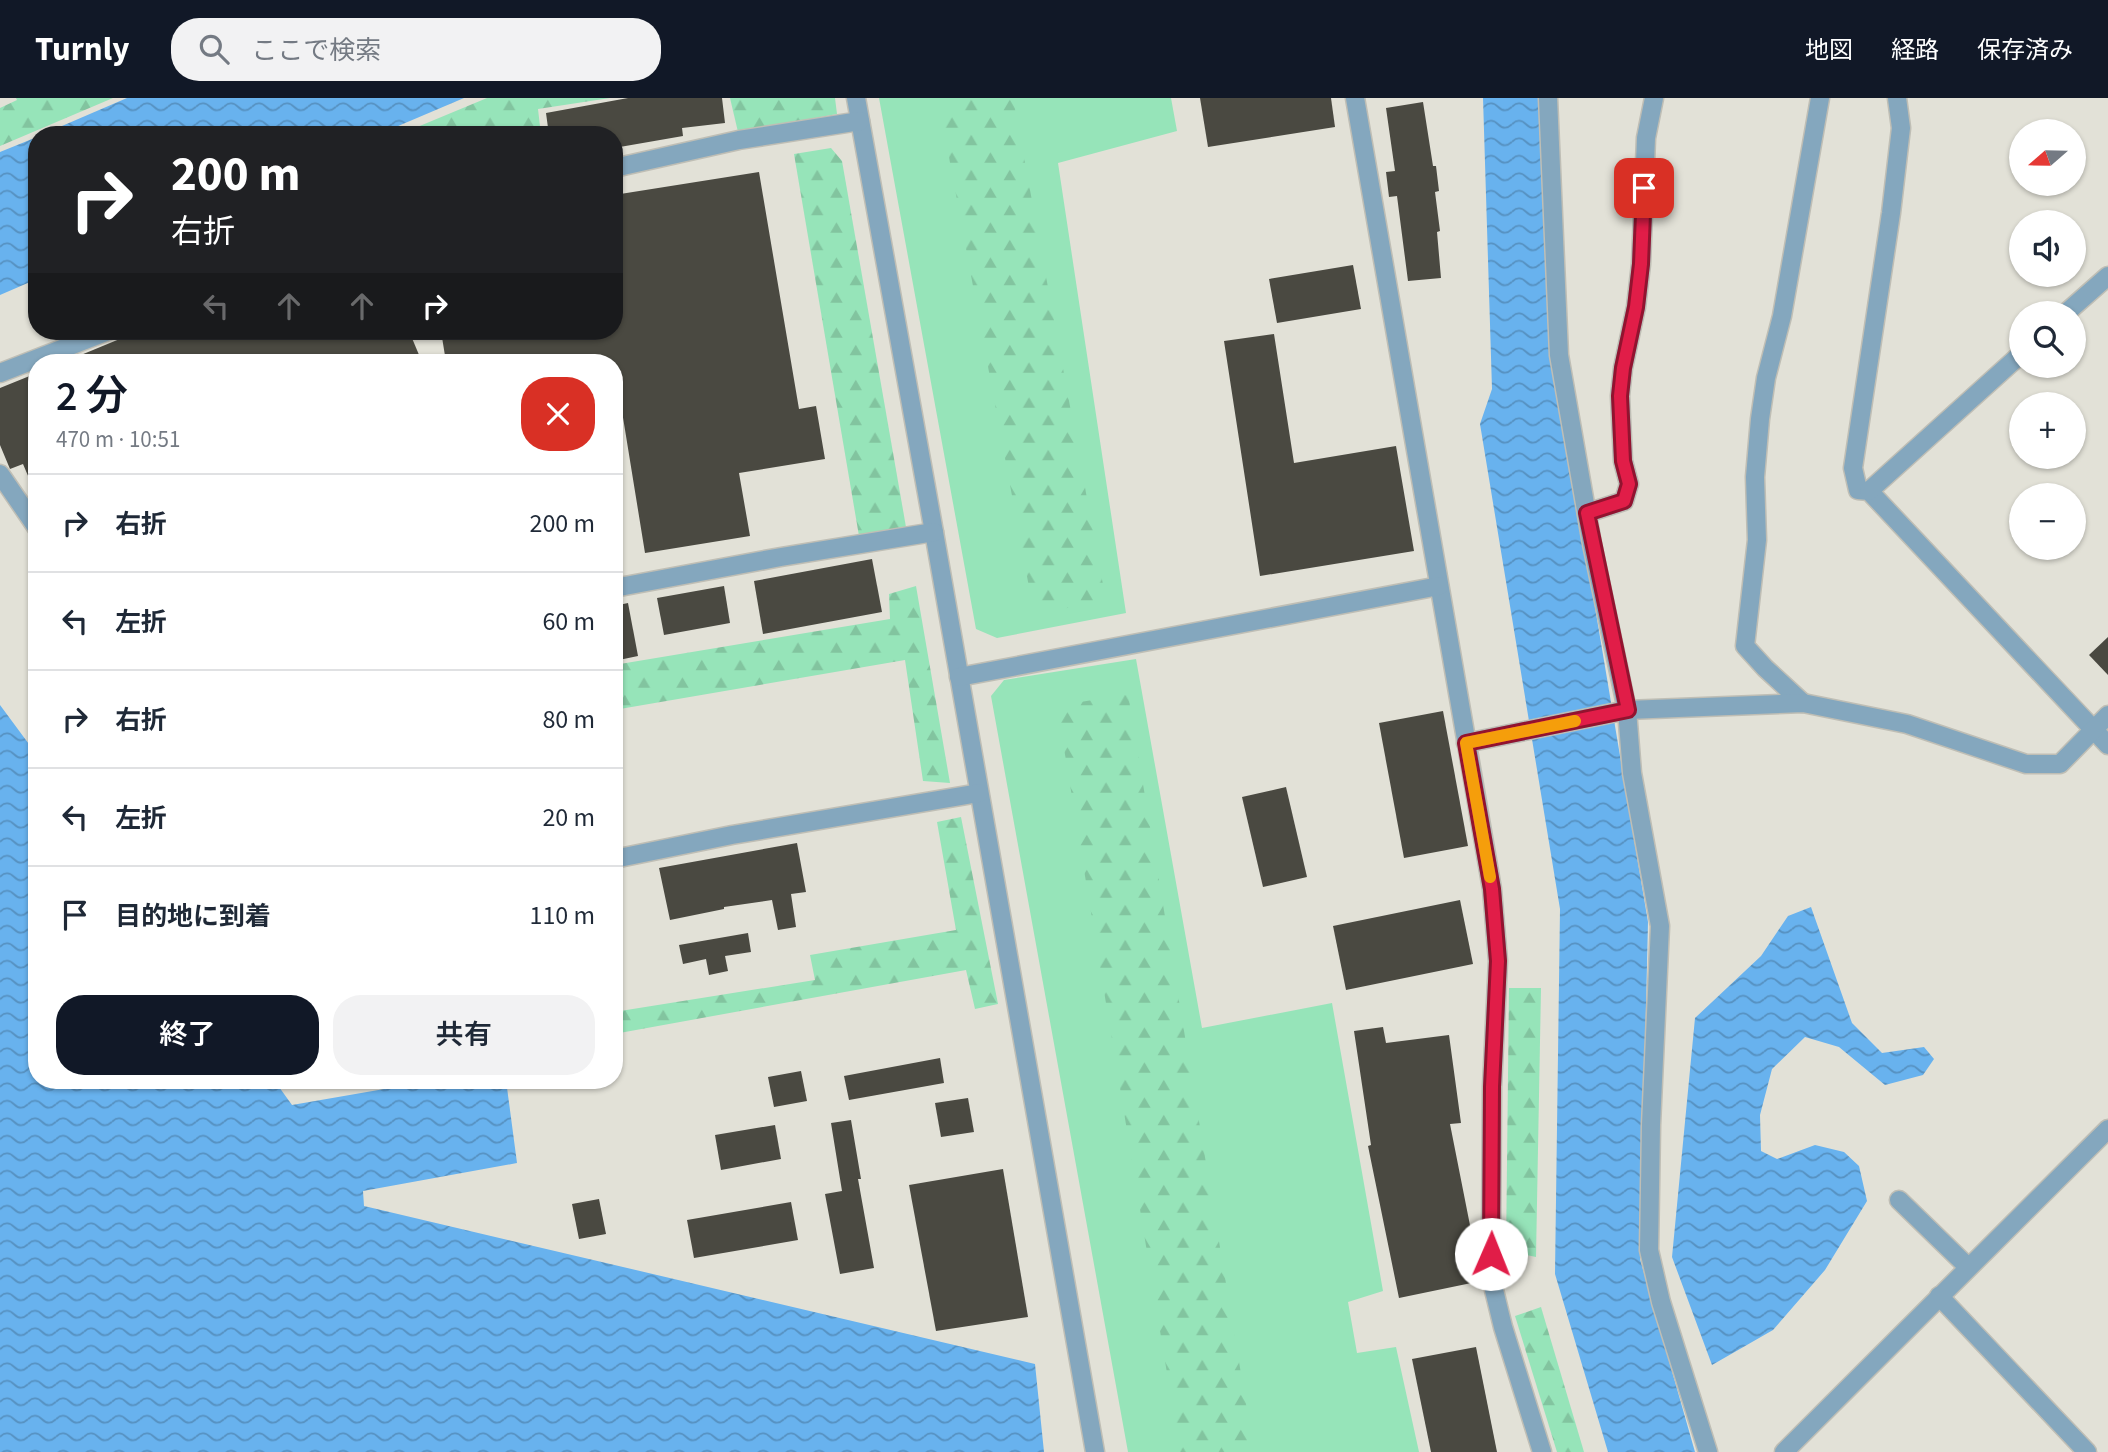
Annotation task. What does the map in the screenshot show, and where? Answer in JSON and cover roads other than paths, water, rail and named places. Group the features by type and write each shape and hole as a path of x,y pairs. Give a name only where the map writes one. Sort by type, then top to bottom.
{"street":[{"path":"856,98 1095,1452"},
{"path":"1355,98 1492,889 1498,961 1492,1100 1491,1254 1494,1290 1542,1452"},
{"path":"1548,98 1559,355 1587,513 1628,710 1632,773 1660,926 1651,1125 1649,1250 1661,1302 1708,1452"},
{"path":"1587,513 1624,501 1629,484 1623,461 1620,396 1641,264 1646,138 1654,98"},
{"path":"1803,703 1745,646 1756,540 1755,477 1760,419 1766,378 1782,316 1820,98"},
{"path":"1898,98 1901,128 1890,224 1853,468 1858,490 1869,491 2108,745"},
{"path":"623,166 739,140 860,121"},
{"path":"2080,301 2108,276"},
{"path":"49,354 85,340"},
{"path":"0,373 28,362"},
{"path":"1869,491 2009,365"},
{"path":"0,474 28,515"},
{"path":"623,586 934,532"},
{"path":"959,677 1439,586"},
{"path":"1466,743 1628,710 1803,703 1906,724 2026,764 2060,764 2108,715"},
{"path":"623,857 732,835 979,793"},
{"path":"1784,1452 2108,1129"},
{"path":"1899,1200 1968,1268"},
{"path":"1939,1296 2087,1452"}],"water":[{"path":"127,98 464,98 398,126 62,126"},
{"path":"1483,98 1539,98 1551,346 1648,922 1640,1259 1695,1452 1608,1452 1555,1274 1560,909 1480,424 1492,389"},
{"path":"28,141 28,283 0,295 0,152"},
{"path":"0,705 28,743 28,1089 280,1089 292,1105 384,1089 507,1089 517,1163 363,1191 364,1206 1035,1364 1044,1452 0,1452"},
{"path":"1811,907 1852,1023 1882,1053 1924,1047 1934,1059 1923,1075 1885,1085 1839,1047 1805,1037 1772,1069 1760,1115 1761,1151 1777,1159 1815,1145 1844,1152 1859,1166 1867,1201 1825,1270 1773,1330 1712,1365 1672,1257 1695,1018 1761,956 1788,916"}]}
